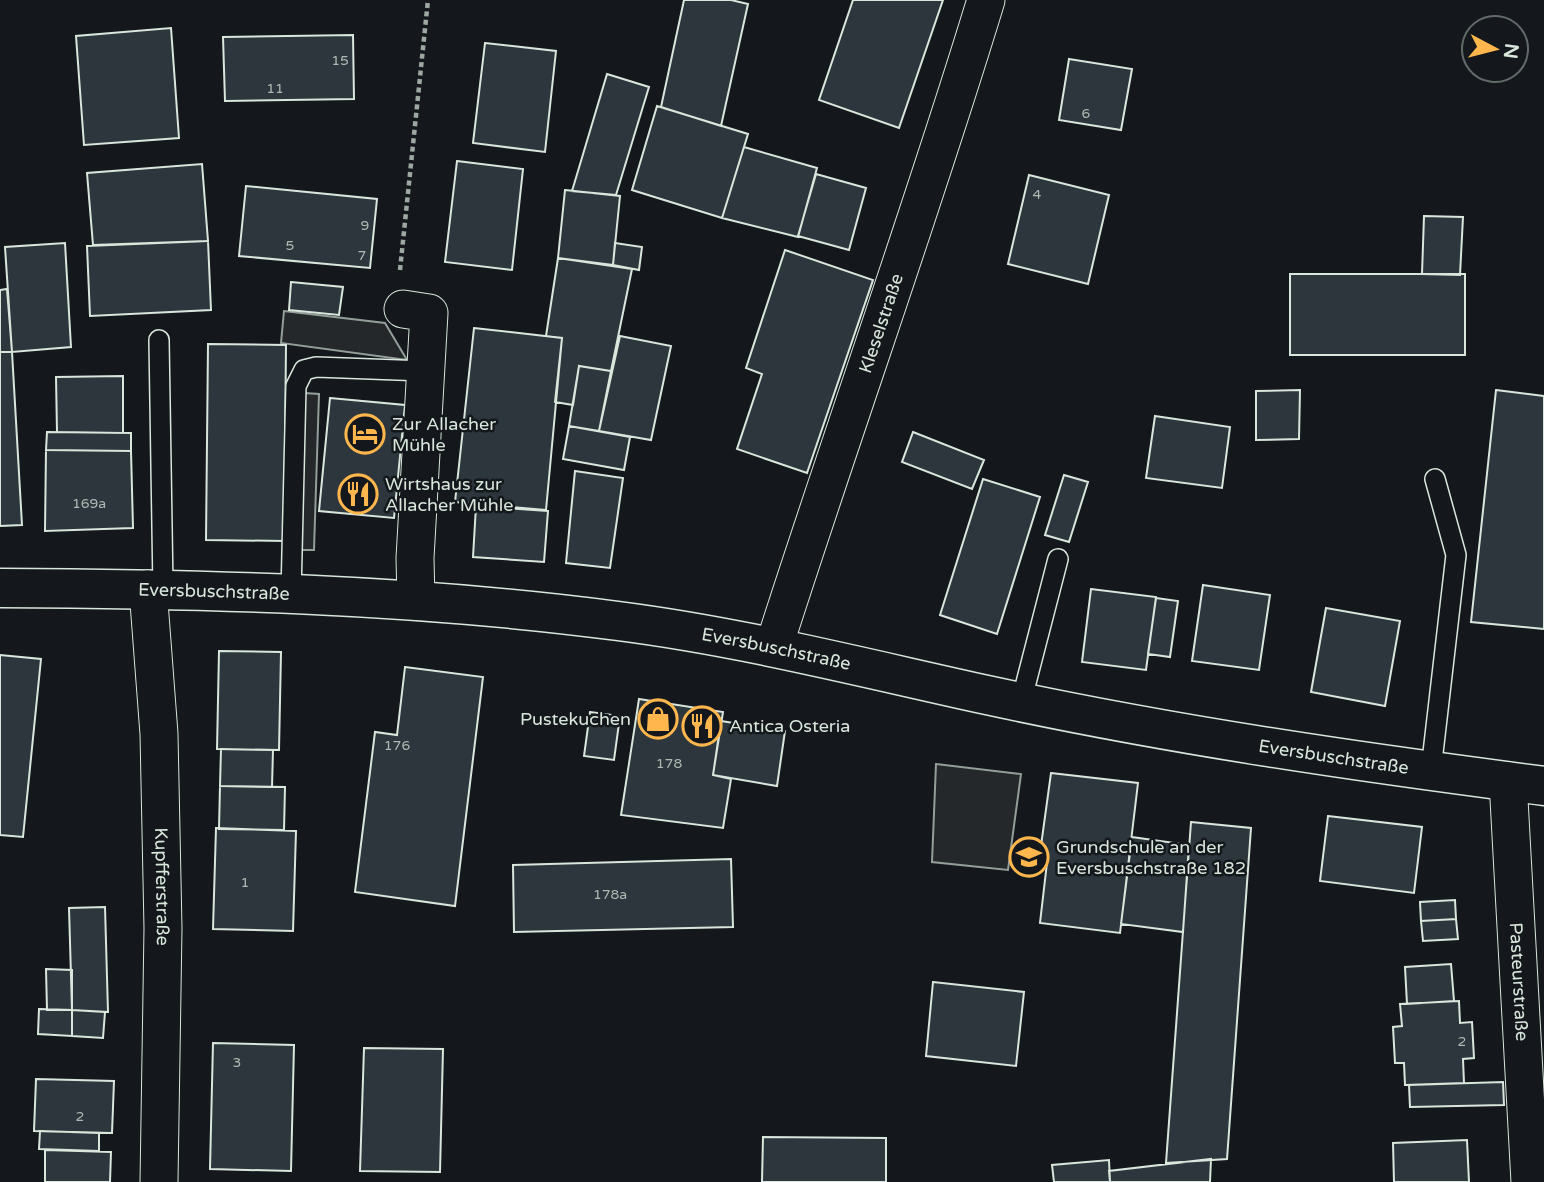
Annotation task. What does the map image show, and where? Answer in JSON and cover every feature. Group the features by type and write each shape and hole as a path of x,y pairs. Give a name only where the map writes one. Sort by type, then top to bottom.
{"main road":[{"name":"Eversbuschstraße","path":"0,588 155,589 291,594 416,601 617,621 774,646 1021,702 1200,737 1526,784"}],"street":[{"name":"Kleselstraße","path":"774,646 938,156 986,0"},
{"path":"403,309 429,313 415,558 416,601"},
{"name":"Kupfferstraße","path":"155,589 163,900 159,1182"},
{"name":"Pasteurstraße","path":"1526,784 1530,1182"}],"lane":[{"path":"155,589 159,340"},
{"path":"291,594 296,386 304,370 316,366 425,371"},
{"path":"1431,770 1456,555 1435,479"},
{"path":"1021,702 1058,559"}],"path":[{"path":"403,309 398,288 428,0"}],"shaded area":[{"path":"284,311 385,323 407,360 281,343"},
{"path":"304,393 319,394 314,550 299,550"},
{"path":"936,764 1021,774 1008,870 932,862"}],"building":[{"path":"684,0 731,0 748,4 721,126 661,107"},
{"path":"853,0 943,0 899,128 819,100"},
{"path":"171,28 179,138 84,145 76,36"},
{"path":"353,35 354,99 225,101 223,37"},
{"path":"485,43 556,51 545,152 473,143"},
{"path":"1069,59 1132,69 1121,130 1059,120"},
{"path":"607,74 649,87 616,195 572,191"},
{"path":"657,106 748,134 722,218 632,190"},
{"path":"744,147 817,168 798,237 722,218"},
{"path":"457,161 523,169 512,270 445,262"},
{"path":"202,164 208,241 93,245 87,173"},
{"path":"816,174 866,188 849,250 798,236"},
{"path":"1029,175 1109,195 1088,284 1008,264"},
{"path":"246,186 377,199 370,268 239,256"},
{"path":"565,190 620,196 613,265 558,258"},
{"path":"1424,216 1463,217 1460,275 1422,274"},
{"path":"208,241 211,310 90,316 87,246"},
{"path":"65,243 71,347 12,352 5,247"},
{"path":"615,243 642,247 639,270 613,265"},
{"path":"785,250 873,280 807,473 737,449 762,374 746,368"},
{"path":"558,258 632,269 611,371 579,366 573,405 555,402 562,338 546,336"},
{"path":"1290,274 1465,274 1465,355 1290,355"},
{"path":"291,282 343,287 339,315 289,310"},
{"path":"7,289 12,352 0,352 0,290"},
{"path":"474,328 562,338 546,510 455,502"},
{"path":"620,336 671,346 651,440 599,431"},
{"path":"208,344 286,345 284,541 206,540"},
{"path":"0,352 12,352 22,525 0,526"},
{"path":"579,366 611,371 599,431 569,426"},
{"path":"123,376 123,433 57,432 56,377"},
{"path":"1300,390 1299,439 1256,440 1256,391"},
{"path":"1496,390 1544,396 1544,629 1471,622"},
{"path":"330,398 405,405 394,518 319,511"},
{"path":"1155,416 1230,427 1222,488 1146,478"},
{"path":"569,426 630,437 624,470 563,459"},
{"path":"47,432 131,433 131,451 46,450"},
{"path":"913,432 984,460 972,489 902,462"},
{"path":"46,450 131,451 133,528 45,531"},
{"path":"575,471 623,478 610,568 566,563"},
{"path":"1064,475 1088,482 1069,542 1045,535"},
{"path":"983,479 1040,497 997,634 940,615"},
{"path":"476,506 548,511 544,562 473,557"},
{"path":"1203,585 1270,595 1259,670 1192,661"},
{"path":"1091,589 1156,597 1146,670 1082,662"},
{"path":"1156,598 1178,601 1170,657 1148,654"},
{"path":"1326,608 1400,621 1385,706 1311,692"},
{"path":"219,651 281,652 279,750 217,749"},
{"path":"0,655 41,659 23,837 0,835"},
{"path":"405,667 483,677 455,906 355,892 375,732 397,735"},
{"path":"639,699 723,712 713,775 731,779 723,828 621,815"},
{"path":"590,712 620,716 614,760 584,756"},
{"path":"721,721 785,731 777,786 713,775"},
{"path":"221,749 273,750 272,787 220,786"},
{"path":"1051,773 1138,783 1120,933 1040,923 1048,854 1040,853"},
{"path":"220,786 285,787 284,830 219,829"},
{"path":"1328,816 1422,827 1414,893 1320,881"},
{"path":"1191,822 1251,828 1227,1159 1166,1163"},
{"path":"216,828 296,831 293,931 213,929"},
{"path":"1132,837 1189,845 1183,932 1121,924"},
{"path":"731,859 733,927 514,932 513,865"},
{"path":"1455,900 1456,919 1421,921 1420,902"},
{"path":"105,907 108,1012 72,1010 69,908"},
{"path":"1456,919 1458,939 1423,941 1421,921"},
{"path":"1451,964 1454,1001 1407,1004 1405,967"},
{"path":"46,969 72,970 72,1010 47,1010"},
{"path":"933,982 1024,992 1016,1066 926,1056"},
{"path":"1459,1001 1460,1023 1472,1022 1474,1058 1463,1059 1464,1083 1405,1085 1404,1063 1395,1063 1393,1027 1402,1026 1400,1004"},
{"path":"39,1009 72,1010 72,1036 38,1034"},
{"path":"72,1010 105,1012 103,1038 72,1036"},
{"path":"213,1043 294,1045 291,1171 210,1169"},
{"path":"364,1048 443,1049 440,1172 360,1171"},
{"path":"36,1079 114,1081 112,1133 34,1131"},
{"path":"1503,1082 1504,1105 1410,1107 1409,1085"},
{"path":"40,1131 99,1133 99,1151 39,1149"},
{"path":"763,1137 886,1138 886,1182 762,1182"},
{"path":"1467,1140 1469,1182 1394,1182 1393,1143"},
{"path":"45,1150 111,1152 110,1182 45,1182"},
{"path":"1211,1159 1210,1182 1110,1182 1109,1171"},
{"path":"1109,1160 1110,1182 1054,1182 1052,1165"}],"place":[{"name":"Zur Allacher Mühle","path":"365,434"},
{"name":"Wirtshaus zur Allacher Mühle","path":"358,494"},
{"name":"Pustekuchen","path":"658,719"},
{"name":"Antica Osteria","path":"702,726"},
{"name":"Grundschule an der Eversbuschstraße 182","path":"1029,857"}]}
